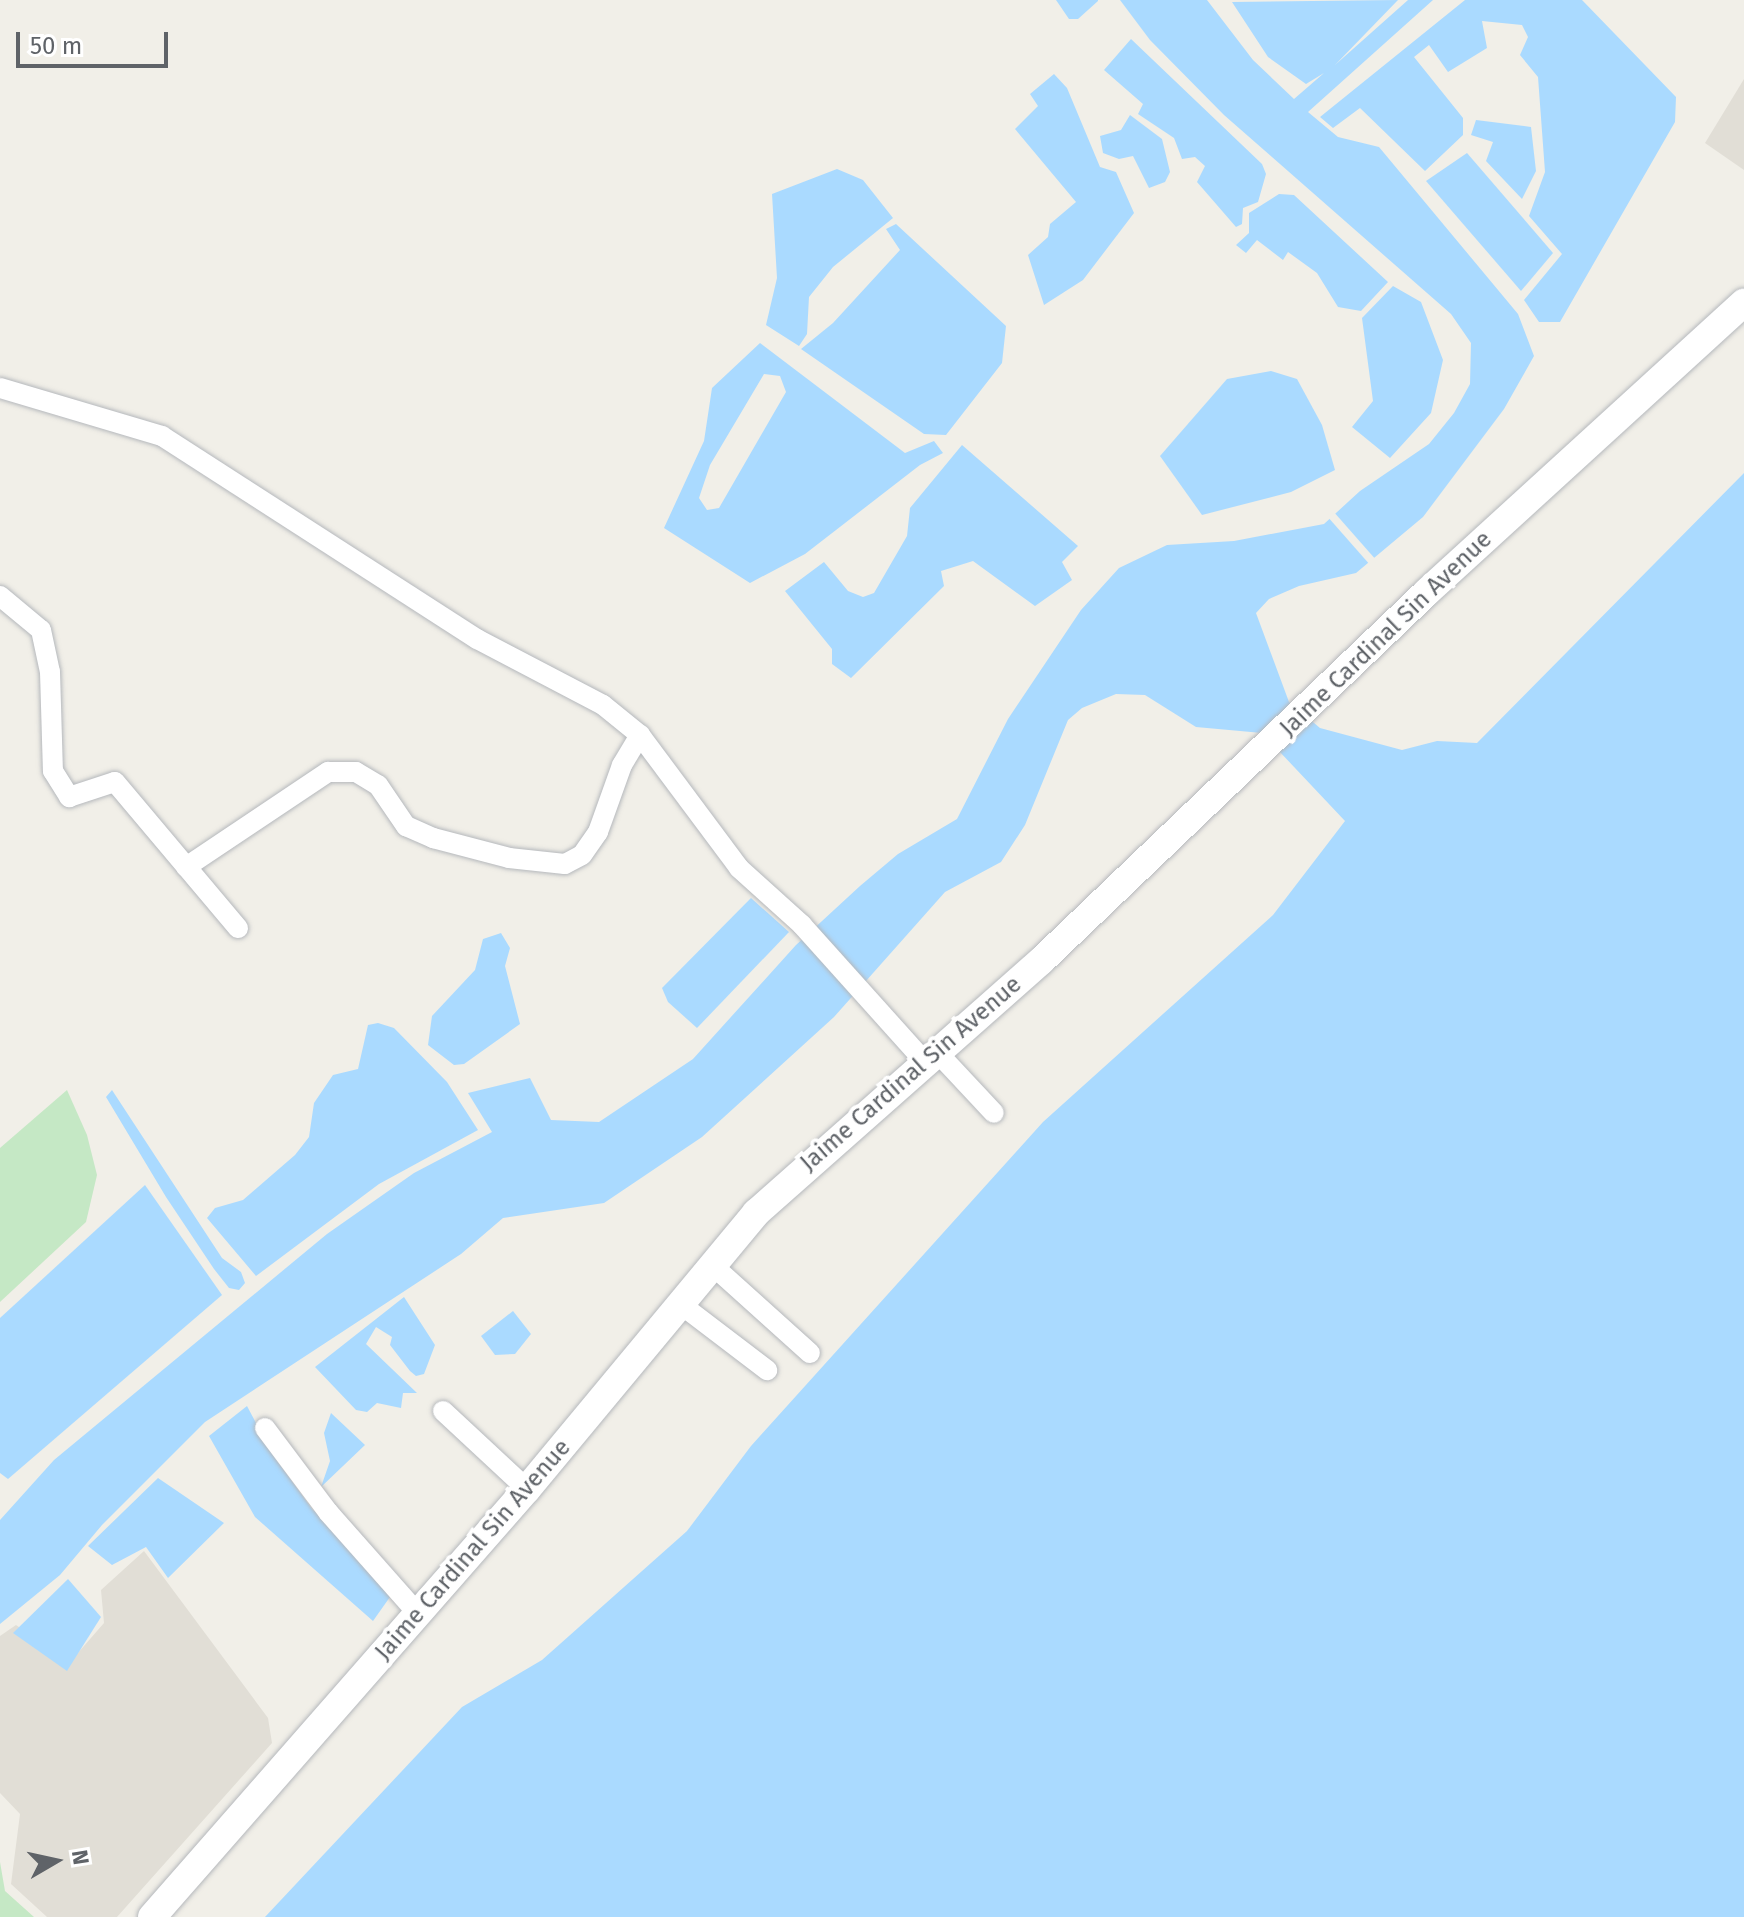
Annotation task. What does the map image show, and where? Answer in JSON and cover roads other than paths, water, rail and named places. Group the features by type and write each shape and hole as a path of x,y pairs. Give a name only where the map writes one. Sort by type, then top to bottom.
{"main road":[{"name":"Jaime Cardinal Sin Avenue","path":"152,1917 419,1615 527,1489 711,1264 767,1203 929,1055 1041,961 1305,710 1744,303"}],"street":[{"path":"0,388 162,436 477,639 603,705 640,735 739,868 802,925 853,984 994,1113"},
{"path":"0,596 41,630 50,672 53,771 69,797 115,782 238,928"},
{"path":"186,867 328,772 356,772 378,785 406,826 433,838 509,858 565,864 582,855 598,832 622,765 640,735"},
{"path":"711,1264 810,1353"},
{"path":"679,1303 767,1370"},
{"path":"443,1411 527,1489"},
{"path":"265,1428 328,1512 419,1615"}],"water":[{"path":"1056,0 1098,1 1078,19 1069,19"},
{"path":"1120,0 1207,0 1253,60 1294,99 1324,73 1306,84 1268,57 1232,2 1398,0 1335,65 1408,0 1433,0 1308,112 1338,137 1379,147 1518,314 1534,356 1504,409 1423,517 1356,573 1299,586 1269,599 1256,613 1289,702 1320,728 1402,750 1437,741 1477,743 1744,473 1744,1917 265,1917 462,1707 542,1660 687,1531 751,1446 1043,1122 1273,915 1345,821 1262,733 1196,727 1145,695 1116,694 1082,708 1068,720 1025,825 1001,862 945,892 834,1017 702,1137 604,1203 503,1218 461,1254 205,1422 102,1525 60,1575 0,1624 0,1520 54,1460 327,1234 414,1173 492,1132 468,1093 530,1078 551,1120 599,1122 693,1059 796,945 860,886 898,854 957,819 1008,719 1081,610 1119,568 1167,545 1234,541 1324,524 1360,491 1429,444 1454,413 1470,384 1471,343 1451,314 1224,115 1150,40"},
{"path":"1465,0 1582,0 1676,97 1675,122 1560,322 1539,322 1524,300 1562,254 1529,216 1545,172 1538,77 1520,55 1528,37 1522,25 1482,21 1487,48 1448,72 1429,45 1414,57 1463,118 1463,135 1425,171 1360,108 1333,128 1320,117"},
{"path":"1131,39 1262,164 1266,174 1258,202 1243,208 1242,224 1236,227 1197,182 1205,166 1195,157 1182,159 1174,138 1138,114 1143,104 1104,70"},
{"path":"1054,74 1067,88 1100,167 1116,172 1134,213 1083,280 1044,305 1028,255 1048,237 1050,224 1076,202 1015,129 1038,106 1030,94"},
{"path":"1130,115 1162,139 1170,172 1165,182 1149,188 1133,156 1119,159 1103,153 1100,136 1121,130"},
{"path":"1476,120 1531,127 1536,171 1522,199 1486,161 1493,142 1471,135"},
{"path":"1467,153 1553,253 1521,291 1426,181"},
{"path":"837,169 863,180 893,218 833,267 809,297 807,334 799,346 766,325 777,278 772,194"},
{"path":"1279,194 1294,195 1388,282 1361,311 1338,307 1317,273 1288,252 1283,260 1257,240 1246,253 1236,245 1249,233 1249,213"},
{"path":"896,224 1006,326 1002,363 946,435 924,434 801,349 833,323 900,250 886,229"},
{"path":"1393,286 1421,302 1443,360 1431,413 1390,458 1352,427 1373,401 1362,318"},
{"path":"760,343 905,453 934,441 943,453 920,465 805,554 750,583 664,528 704,441 712,388","holes":["764,374 780,376 786,392 719,508 707,510 699,498 710,465"]},
{"path":"1271,371 1297,379 1322,425 1335,470 1291,492 1202,515 1160,456 1227,379"},
{"path":"962,445 1078,546 1062,562 1072,580 1035,606 973,561 941,571 944,586 851,678 832,664 832,649 785,591 824,562 848,591 863,597 874,593 907,536 910,508"},
{"path":"751,898 789,932 697,1028 668,1002 662,988"},
{"path":"501,933 510,948 505,966 520,1024 464,1064 454,1065 428,1045 432,1016 475,970 483,939"},
{"path":"378,1023 394,1028 447,1082 478,1130 379,1184 256,1276 207,1218 215,1208 243,1200 295,1155 309,1137 314,1103 333,1075 358,1069 368,1025"},
{"path":"112,1090 222,1258 241,1272 245,1283 239,1290 229,1288 214,1269 166,1197 106,1097"},
{"path":"145,1185 222,1295 8,1479 0,1473 0,1318"},
{"path":"404,1297 435,1345 424,1374 416,1376 410,1371 390,1345 392,1337 376,1327 366,1344 417,1393 403,1393 401,1408 377,1403 367,1412 356,1410 315,1367"},
{"path":"513,1311 531,1334 515,1354 495,1355 481,1336"},
{"path":"247,1406 273,1455 312,1509 397,1587 373,1621 255,1517 209,1436"},
{"path":"331,1413 365,1445 321,1487 330,1461 324,1433"},
{"path":"158,1478 224,1523 168,1578 146,1547 112,1565 88,1546"},
{"path":"68,1579 101,1617 67,1671 13,1633"}]}
